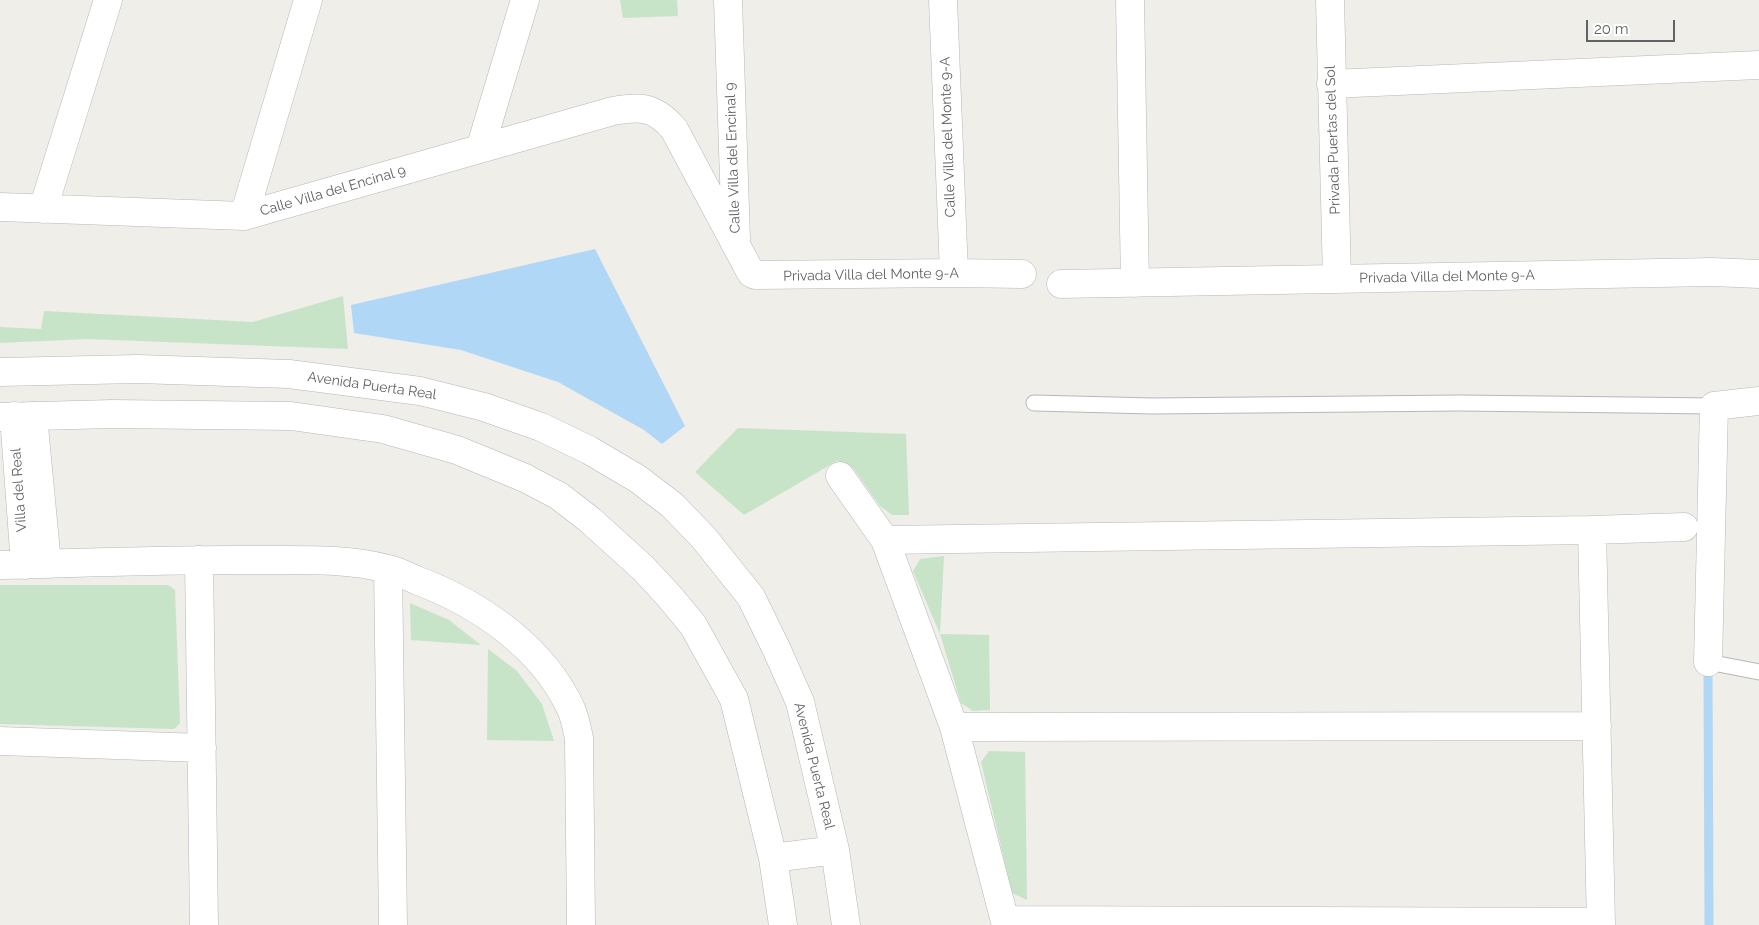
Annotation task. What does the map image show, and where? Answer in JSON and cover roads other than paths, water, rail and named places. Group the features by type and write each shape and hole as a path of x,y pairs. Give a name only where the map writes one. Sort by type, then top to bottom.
{"street":[{"path":"43,209 108,0"},
{"name":"Calle Villa del Encinal 9","path":"244,216 308,0"},
{"path":"480,149 525,0"},
{"name":"Calle Villa del Encinal 9","path":"728,0 736,246"},
{"name":"Calle Villa del Monte 9-A","path":"943,0 954,273"},
{"path":"1130,0 1135,283"},
{"name":"Privada Puertas del Sol","path":"1330,0 1336,279"},
{"path":"1331,84 1759,65"},
{"name":"Calle Villa del Encinal 9","path":"0,207 244,216 612,111 635,107 654,111 674,129 736,246"},
{"name":"Privada Villa del Monte 9-A","path":"736,246 751,273 755,275 1022,274"},
{"name":"Privada Villa del Monte 9-A","path":"1061,284 1713,272 1759,274"},
{"name":"Avenida Puerta Real","path":"0,372 138,369 289,374 411,390 484,407 541,427 590,450 638,479 672,505 703,537 751,597 800,702 835,850 846,925"},
{"path":"1708,662 1714,406 1759,401"},
{"path":"16,416 201,414 291,416 383,429 457,450 525,478 559,496 590,520 643,568 693,625 734,699 773,858 783,925"},
{"name":"Villa del Real","path":"16,416 24,564"},
{"path":"840,476 885,540 954,727 1006,923 1601,924 1592,530"},
{"path":"885,540 1592,530 1684,526"},
{"path":"200,560 204,925"},
{"path":"24,564 200,560 318,560 354,562 388,569 446,591 500,624 533,653 557,684 572,710 579,738 581,925"},
{"path":"388,569 393,925"},
{"path":"954,727 1597,726"},
{"path":"0,741 202,748"},
{"path":"773,858 835,850"}],"lane":[{"path":"1034,403 1152,406 1450,403 1714,406"},
{"path":"1708,662 1759,672"}],"water":[{"path":"595,249 685,426 662,444 644,430 558,382 461,350 354,333 351,305"}],"waterway":[{"path":"1708,665 1709,925"}]}
